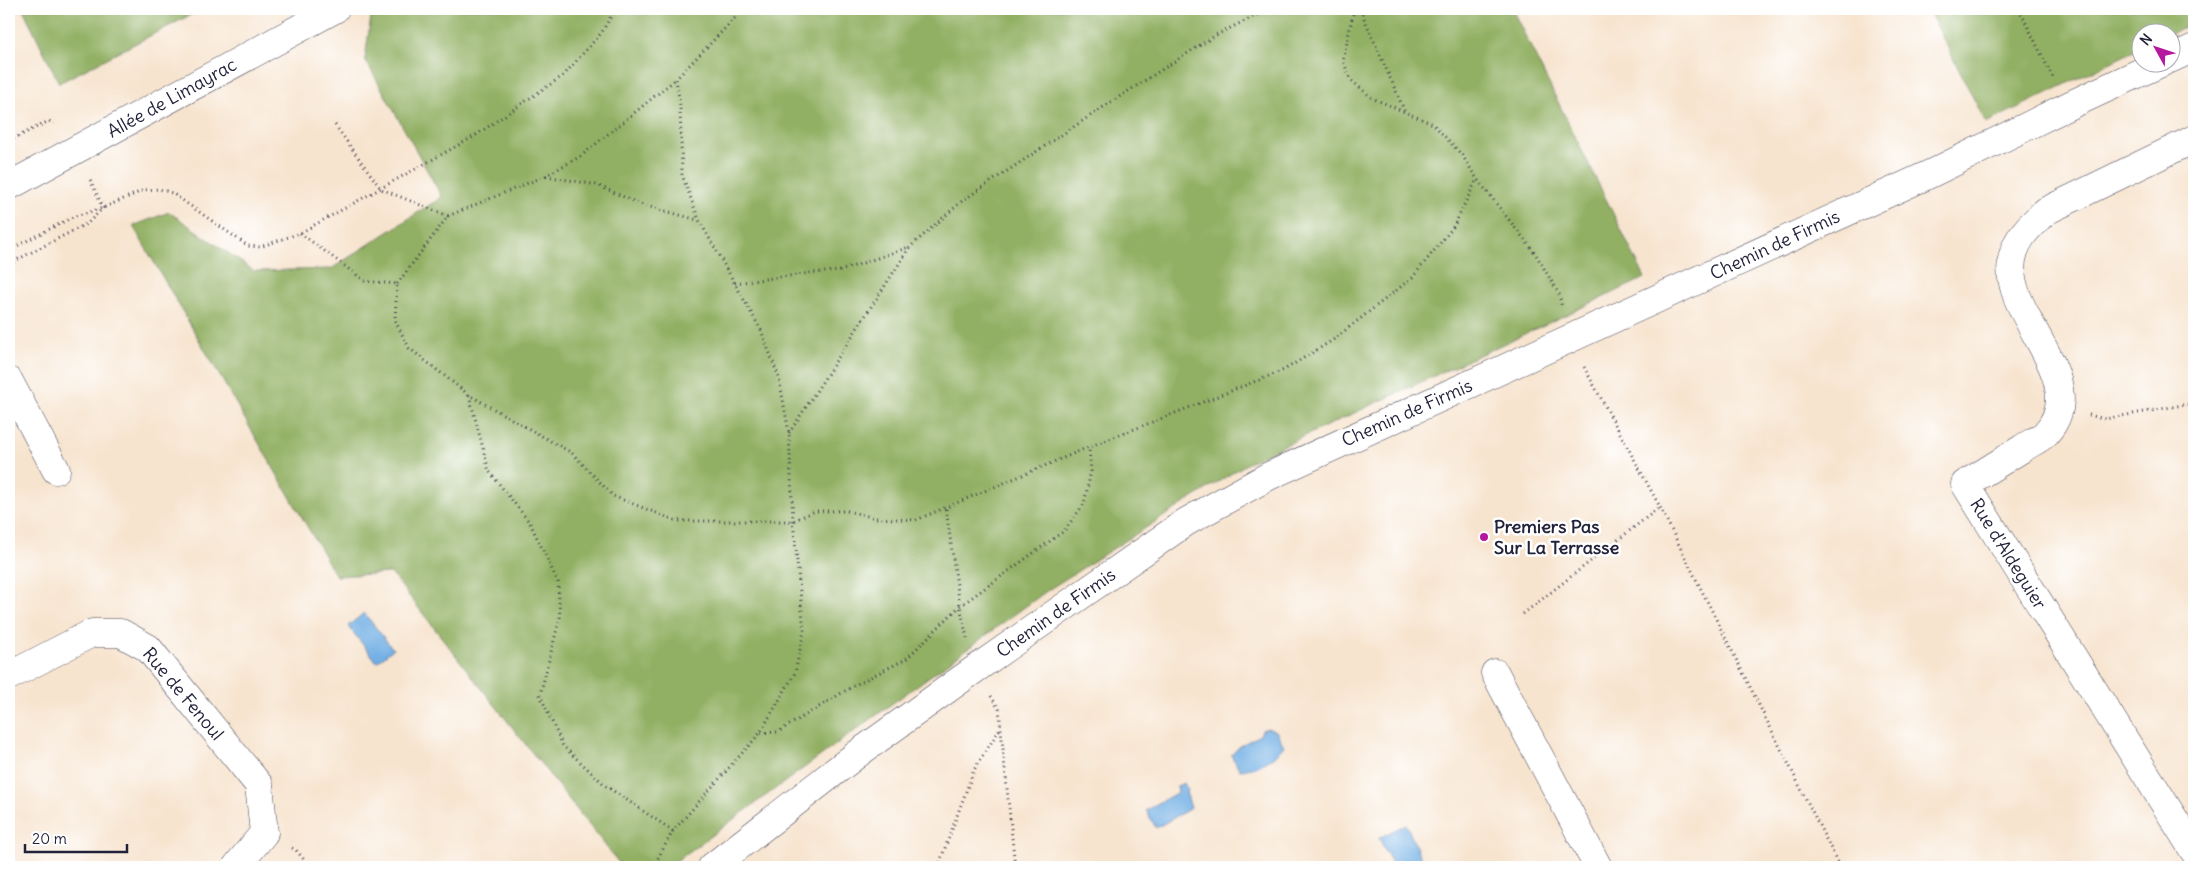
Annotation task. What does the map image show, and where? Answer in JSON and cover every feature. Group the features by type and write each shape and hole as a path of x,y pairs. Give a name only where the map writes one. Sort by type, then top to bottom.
{"street":[{"name":"Allée de Limayrac","path":"9,186 335,9"},
{"path":"2180,54 2194,48"},
{"name":"Chemin de Firmis","path":"712,867 860,752 1186,522 1211,508 1269,476 1930,174 2141,72"},
{"path":"2061,407 2054,368 2020,304 2013,284 2012,266 2014,250 2032,223 2046,211 2194,139"},
{"path":"9,381 56,470"},
{"name":"Rue d'Aldeguier","path":"2061,407 2046,434 1965,484 2194,851"},
{"name":"Rue de Fenoul","path":"9,676 92,633 121,633 148,648 259,785 264,833 236,867"},
{"path":"1495,673 1598,867"},
{"path":"2189,867 2194,865"}],"path":[{"path":"9,250 75,216 103,208 144,190 159,189 172,193 248,246 260,247 300,234 473,137 564,75 602,32 615,9"},
{"path":"739,9 735,18 676,79 581,156 546,176 448,216 397,284 395,320 409,348 469,395 572,453 613,496 677,521 793,521 815,511 847,512 876,518 916,520 1284,370 1333,340 1412,278 1454,226 1477,179"},
{"path":"789,433 910,247 962,201 1100,109 1216,35 1269,9"},
{"path":"1354,9 1343,61 1351,80 1372,98 1432,124 1462,155 1477,179 1535,253 1559,294 1569,339 1660,507 1840,867"},
{"path":"1360,9 1405,113"},
{"path":"2020,9 2068,106"},
{"path":"653,867 673,831 760,733 795,672 804,631 793,521 789,433 778,378 761,330 699,220 682,175 680,104 676,79"},
{"path":"9,142 49,121 61,129"},
{"path":"335,125 382,189 448,216"},
{"path":"85,168 103,208"},
{"path":"546,176 597,185 640,204 699,220"},
{"path":"9,264 88,223 103,208"},
{"path":"300,234 365,281 397,284"},
{"path":"735,283 840,271 910,247"},
{"path":"469,395 489,471 530,523 558,582 560,617 540,695 547,712 563,746 606,786 673,831"},
{"path":"2061,407 2105,419 2194,403"},
{"path":"760,733 778,732 853,686 906,659 960,606 1064,531 1084,504 1091,471 1089,448"},
{"path":"1523,614 1660,507"},
{"path":"946,509 960,606 974,670"},
{"path":"999,709 1015,867"},
{"path":"938,867 974,770 1001,727"}],"green space":[{"path":"23,9 202,9 59,83"},
{"path":"372,9 1512,9 1645,278 1251,461 1048,590 668,867 622,867 391,573 336,576 133,226 169,212 254,271 331,269 442,197 365,59"},
{"path":"1928,9 2188,9 2194,22 2180,29 2180,22 2130,22 2130,53 1986,123"}],"water":[{"path":"364,613 393,649 377,662 348,626"},
{"path":"1267,728 1276,731 1284,746 1264,762 1252,768 1240,770 1231,755 1241,745 1260,735 1262,730"},
{"path":"1184,783 1191,808 1156,828 1146,810 1178,792 1177,786"},
{"path":"1406,824 1425,867 1394,867 1379,838"}],"place":[{"name":"Premiers Pas Sur La Terrasse","path":"1484,537"}]}
